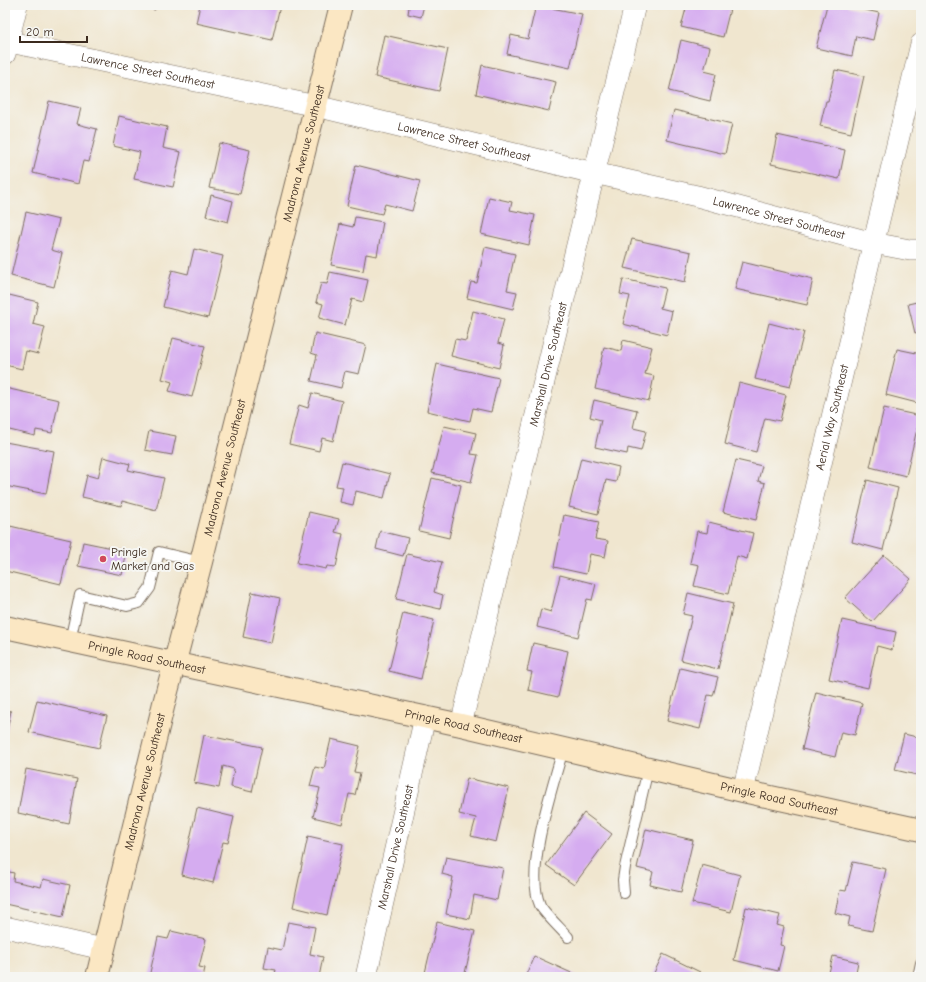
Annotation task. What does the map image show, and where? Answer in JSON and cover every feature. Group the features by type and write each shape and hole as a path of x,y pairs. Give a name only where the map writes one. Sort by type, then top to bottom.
{"main road":[{"name":"Madrona Avenue Southeast","path":"97,977 341,5"},
{"name":"Pringle Road Southeast","path":"5,627 175,662 425,717 743,791 921,830"}],"street":[{"path":"6,46 17,5"},
{"name":"Marshall Drive Southeast","path":"461,725 636,5"},
{"name":"Aerial Way Southeast","path":"743,791 921,44"},
{"name":"Lawrence Street Southeast","path":"6,46 316,106 594,173 697,196 873,243 910,250 921,250"},
{"name":"Marshall Drive Southeast","path":"366,977 425,717"},
{"path":"5,927 104,949"}],"lane":[{"path":"70,641 80,595 127,606 139,603 150,588 159,552 201,562"},
{"path":"563,749 543,824 536,857 535,888 540,906 568,937"},
{"path":"624,893 623,880 625,867 648,768"},
{"path":"918,977 921,963"}],"building":[{"path":"131,5 156,5 155,10"},
{"path":"200,5 280,6 272,40 196,23"},
{"path":"402,5 424,5 421,17 408,14 409,7"},
{"path":"536,5 582,14 570,68 507,54 511,35 528,39"},
{"path":"687,5 731,5 723,37 681,27"},
{"path":"827,5 843,5 879,13 873,40 856,36 852,56 816,48"},
{"path":"384,35 448,49 439,91 375,77"},
{"path":"681,40 710,47 704,71 716,74 710,101 669,91"},
{"path":"482,65 556,82 549,111 476,94"},
{"path":"835,70 864,76 851,133 820,126 826,101 828,101"},
{"path":"49,101 81,108 77,124 97,129 89,162 83,161 78,184 33,173"},
{"path":"674,110 732,124 725,154 667,140"},
{"path":"119,116 167,127 163,148 181,152 173,187 134,179 140,152 113,146"},
{"path":"777,135 845,150 839,179 771,164"},
{"path":"219,143 250,150 240,194 209,188"},
{"path":"356,165 420,181 412,211 385,204 382,214 347,206"},
{"path":"211,195 233,201 228,222 206,216"},
{"path":"489,197 512,202 510,210 535,215 529,245 481,234"},
{"path":"26,212 59,220 51,250 62,253 54,287 11,276"},
{"path":"355,217 383,222 377,256 366,254 363,271 331,265 340,224 353,227"},
{"path":"632,239 691,252 685,282 624,268"},
{"path":"485,247 515,254 507,290 517,292 513,309 467,298 471,282 477,283"},
{"path":"194,249 223,256 208,318 163,307 172,270 188,274"},
{"path":"742,262 813,279 807,305 735,289"},
{"path":"330,272 368,280 363,302 352,299 345,325 319,318 323,304 316,302 321,283 327,284"},
{"path":"623,279 665,288 660,308 672,311 667,335 623,324 630,296 620,294"},
{"path":"5,294 38,302 33,324 45,327 38,354 26,351 22,369 5,365"},
{"path":"921,301 921,331 915,333 908,304"},
{"path":"473,311 504,319 498,343 504,345 499,368 451,356 455,339 466,341"},
{"path":"769,323 804,332 790,387 755,379"},
{"path":"315,333 366,345 359,374 345,371 341,388 311,381 317,355 311,353"},
{"path":"173,338 205,346 192,397 169,391 172,382 162,379"},
{"path":"623,340 652,347 645,374 654,376 649,401 595,389 604,347 621,351"},
{"path":"897,349 921,354 921,404 886,395"},
{"path":"437,364 499,378 491,412 473,408 470,421 427,411"},
{"path":"739,383 786,395 780,421 765,418 756,452 725,444"},
{"path":"5,388 59,400 52,433 36,430 35,436 5,429 7,424 5,423"},
{"path":"312,393 342,401 333,441 322,438 319,451 289,444 299,405 308,408"},
{"path":"594,400 637,410 633,428 646,431 641,451 628,448 627,454 595,447 601,420 590,417"},
{"path":"884,408 920,416 906,476 870,467"},
{"path":"444,426 476,433 471,454 478,455 471,482 432,473"},
{"path":"149,431 176,436 172,455 145,450"},
{"path":"5,442 54,451 46,494 5,486"},
{"path":"103,457 130,464 128,470 164,478 156,510 122,501 121,506 82,497 87,475 98,478"},
{"path":"581,458 619,467 616,482 606,480 598,514 569,507"},
{"path":"736,460 762,466 758,481 765,483 756,520 723,512"},
{"path":"342,462 390,474 384,498 356,491 353,505 340,502 343,487 336,486"},
{"path":"432,478 461,485 449,538 419,531"},
{"path":"867,480 898,488 883,550 852,542"},
{"path":"309,512 339,519 335,532 343,534 336,567 327,566 326,569 297,563"},
{"path":"564,515 599,522 595,539 608,541 605,557 590,554 586,574 554,567"},
{"path":"709,522 753,533 747,559 737,556 728,594 694,586 699,565 690,563 697,531 707,533"},
{"path":"10,526 71,540 61,584 5,571 5,548"},
{"path":"380,531 408,538 403,556 376,549"},
{"name":"Pringle Market and Gas","path":"83,542 127,551 122,575 78,566"},
{"path":"407,554 442,562 434,592 443,595 440,609 396,599"},
{"path":"884,555 911,579 872,622 845,598"},
{"path":"560,575 596,584 592,600 587,599 578,637 537,627 541,609 551,612"},
{"path":"252,592 280,598 271,643 243,637"},
{"path":"688,593 733,604 718,669 681,660 692,616 683,614"},
{"path":"403,613 434,620 421,679 389,671"},
{"path":"842,620 896,632 892,650 877,646 868,688 829,679"},
{"path":"533,643 568,651 558,697 528,690 532,672 527,671"},
{"path":"680,668 718,677 713,696 708,695 700,729 667,721"},
{"path":"816,692 862,703 855,735 841,732 835,757 802,749"},
{"path":"37,700 107,716 99,748 29,732"},
{"path":"5,710 11,711 6,734 5,734"},
{"path":"904,734 921,738 921,776 895,770"},
{"path":"204,735 262,747 252,792 231,787 234,769 223,766 219,788 194,783"},
{"path":"331,739 360,746 354,772 360,773 355,795 349,794 342,824 313,817 320,788 310,786 315,767 324,769"},
{"path":"26,769 77,779 69,824 18,813"},
{"path":"467,778 509,788 496,842 471,836 476,818 459,814"},
{"path":"197,808 234,817 228,843 223,842 213,883 182,875"},
{"path":"584,813 612,834 574,885 546,865"},
{"path":"646,829 693,840 681,892 650,885 653,872 637,868"},
{"path":"308,836 343,844 327,915 293,907"},
{"path":"446,857 503,868 497,900 474,895 470,919 446,914 453,877 442,874"},
{"path":"853,862 886,869 872,931 848,926 850,917 835,913 840,890 846,891"},
{"path":"702,865 740,875 731,912 692,903"},
{"path":"5,871 14,873 13,881 41,887 43,879 70,885 63,917 5,904"},
{"path":"746,907 780,915 777,925 784,927 780,945 784,946 778,971 734,960"},
{"path":"288,922 315,927 310,954 323,957 319,977 274,977 276,970 264,968 268,947 282,950"},
{"path":"437,922 475,931 464,977 424,977"},
{"path":"171,931 206,939 199,967 205,968 203,977 149,977 158,937 168,939"},
{"path":"663,954 700,972 698,977 652,977"},
{"path":"534,956 578,976 578,977 525,977"},
{"path":"833,956 858,962 855,977 828,977"}],"place":[{"name":"Pringle Market and Gas","path":"103,559"}]}
